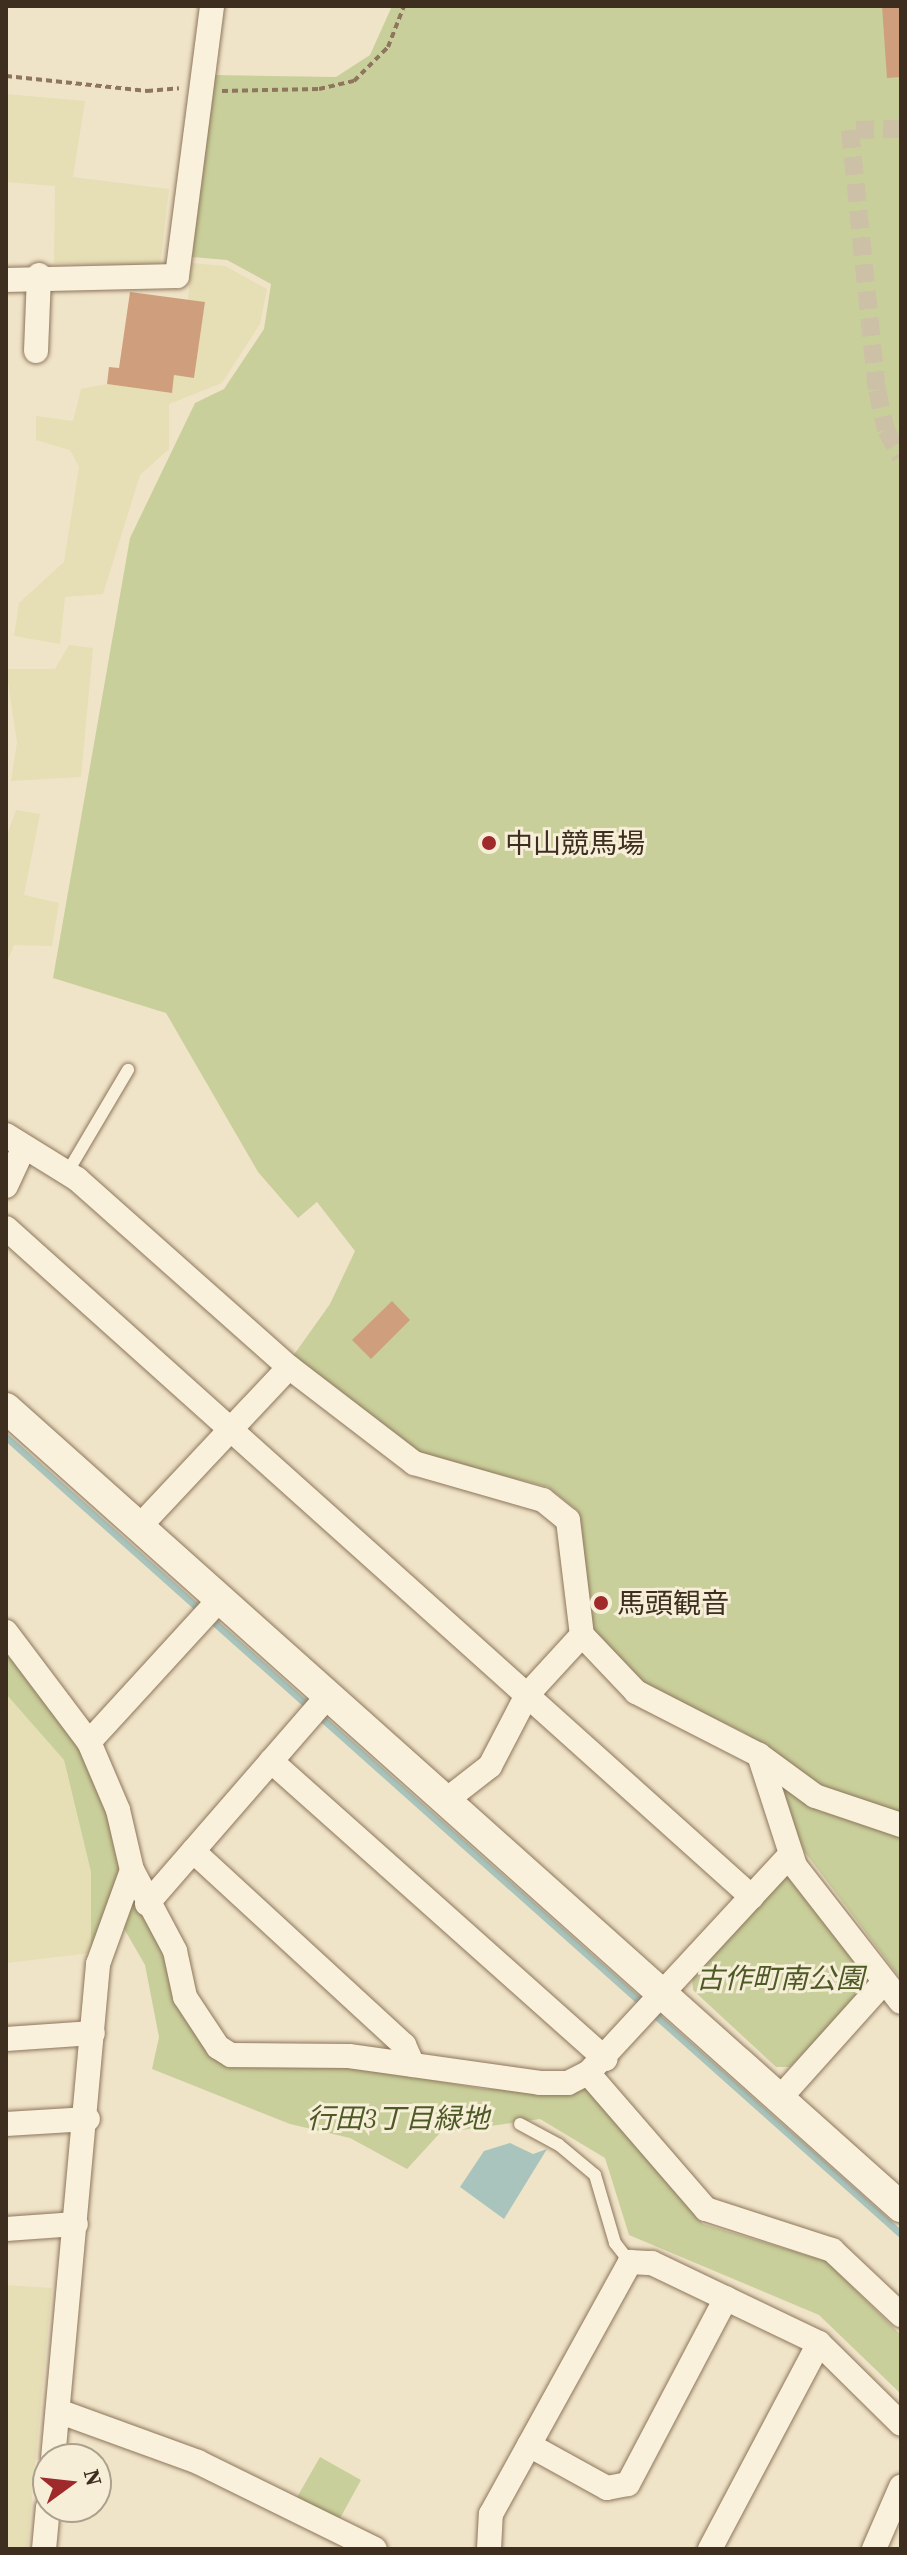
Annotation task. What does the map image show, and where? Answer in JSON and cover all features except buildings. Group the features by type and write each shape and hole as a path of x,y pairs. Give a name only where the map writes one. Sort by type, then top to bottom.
{"street":[{"path":"6,280 39,275 177,276 212,6"},
{"path":"36,351 39,275"},
{"path":"6,1186 15,1141 67,1173 289,1367 414,1463 543,1500 568,1520 582,1635 636,1692 759,1755 815,1796 901,1825"},
{"path":"6,1228 752,1897"},
{"path":"139,1527 289,1367"},
{"path":"6,1408 901,2207"},
{"path":"89,1742 220,1599"},
{"path":"6,1632 89,1742 118,1810 132,1870 147,1904 175,1951 185,1997 218,2047 231,2055 349,2056 540,2083 568,2083 596,2066 791,1854"},
{"path":"445,1801 490,1766 527,1695 582,1635"},
{"path":"147,1904 328,1696"},
{"path":"759,1755 791,1854 883,1983 901,2002"},
{"path":"271,1761 596,2066 706,2209 832,2250 901,2315"},
{"path":"193,1851 404,2045 413,2065"},
{"path":"55,2443 88,2119 98,1964 132,1870"},
{"path":"779,2099 883,1983"},
{"path":"6,2039 93,2033"},
{"path":"6,2124 88,2119"},
{"path":"6,2229 76,2224"},
{"path":"489,2549 491,2514 630,2262 652,2263 819,2343 901,2424"},
{"path":"529,2445 607,2488 628,2484 726,2298"},
{"path":"710,2549 819,2343"},
{"path":"58,2411 198,2462 375,2549"},
{"path":"874,2549 901,2487"},
{"path":"44,2549 46,2523"}],"lane":[{"path":"67,1173 128,1070"},
{"path":"520,2124 559,2145 595,2175 615,2243 630,2262"}],"shaded area":[{"path":"6,94 85,101 73,177 169,189 160,266 54,263 55,186 6,182"},
{"path":"191,263 225,266 267,289 260,324 222,383 169,404 169,449 140,475 103,594 65,597 60,644 14,636 19,603 64,562 79,467 70,450 36,440 36,416 73,421 81,389 107,384 172,393 174,375 194,378 205,302 188,300"},
{"path":"69,645 93,648 81,777 11,781 17,742 6,669 55,669"},
{"path":"16,810 40,814 24,895 59,903 52,946 14,945 6,965 6,838"},
{"path":"6,1694 64,1760 91,1872 91,1953 6,1963"},
{"path":"6,2285 52,2288 37,2443 32,2443 32,2497 27,2549 6,2549"}],"green space":[{"name":"中山競馬場","path":"392,6 901,6 901,1816 849,1804 743,1732 635,1680 592,1633 578,1511 548,1487 418,1454 293,1356 330,1304 355,1251 317,1202 298,1218 258,1172 166,1013 53,978 130,538 195,403 224,389 264,329 271,284 227,260 192,257 215,75 336,77 370,55"},
{"name":"行田3丁目緑地","path":"6,1651 85,1757 165,1960 175,2004 230,2068 347,2066 484,2089 589,2088 703,2224 826,2261 901,2335 901,2394 819,2315 629,2235 605,2158 540,2119 440,2133 407,2169 350,2138 290,2124 152,2069 159,2037 145,1965 111,1906 91,1953 91,1872 64,1760 6,1694"},
{"path":"775,1778 820,1811 901,1837 901,1979 804,1851"},
{"name":"古作町南公園","path":"786,1868 872,1980 790,2067 776,2067 693,1990 692,1973"},
{"path":"320,2457 361,2480 338,2522 296,2499"}],"water":[{"path":"510,2143 533,2154 547,2149 504,2219 460,2187 484,2151"}],"waterway":[{"path":"6,1437 901,2234"}],"tunnel":[{"path":"901,129 850,130 877,390 886,430 901,457"}],"place":[{"name":"中山競馬場","path":"489,843"},
{"name":"馬頭観音","path":"601,1603"}]}
